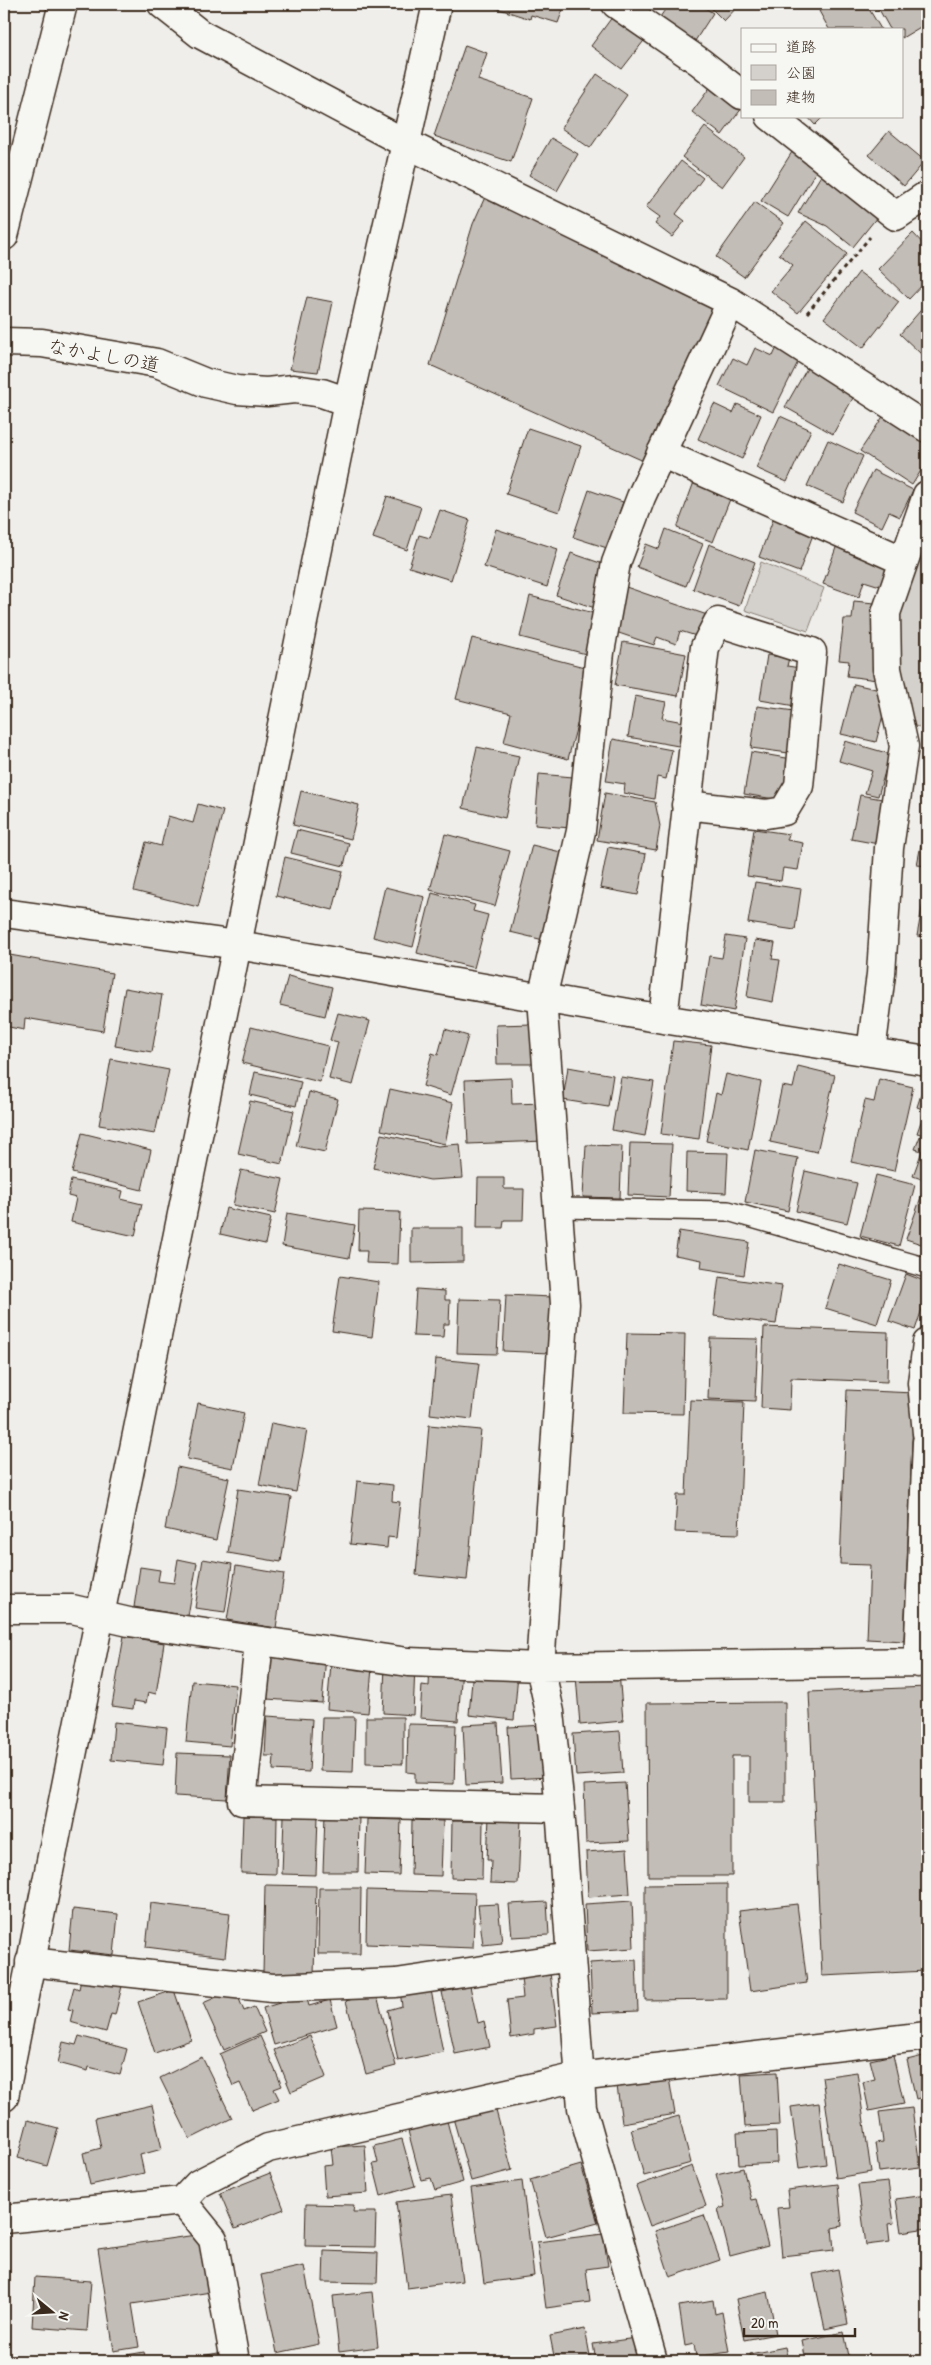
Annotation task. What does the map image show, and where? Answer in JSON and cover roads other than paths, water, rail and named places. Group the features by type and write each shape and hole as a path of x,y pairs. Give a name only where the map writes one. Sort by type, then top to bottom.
{"street":[{"path":"4,236 63,4"},
{"path":"162,4 200,34 405,143 731,302 927,428"},
{"path":"4,2097 100,1615 348,402 437,4"},
{"path":"616,4 700,62 741,94"},
{"path":"773,118 896,216 927,195"},
{"path":"653,2361 582,2108 578,2077 560,1808 550,1712 540,1666 565,1304 542,998 581,831 600,652 616,563 640,497 731,302"},
{"name":"なかよしの道","path":"4,342 42,343 157,363 206,383 237,390 267,392 294,389 322,393 348,402"},
{"path":"661,454 904,561"},
{"path":"871,1052 881,974 889,848 904,746 887,669 886,613 927,495"},
{"path":"663,1019 686,805 705,647 718,622 812,652 799,786 784,811 766,814 686,805"},
{"path":"4,913 238,945 663,1019 927,1061"},
{"path":"927,1343 922,1383 927,1433"},
{"path":"4,1609 72,1609 259,1642 408,1662 540,1666 923,1663 927,1442"},
{"path":"259,1642 242,1801 560,1808"},
{"path":"30,1962 272,1988 396,1982 571,1957"},
{"path":"4,2219 182,2201 198,2184 268,2148 578,2077 927,2036"},
{"path":"182,2201 213,2239 235,2361"}],"lane":[{"path":"559,1208 728,1211 927,1268"}]}
